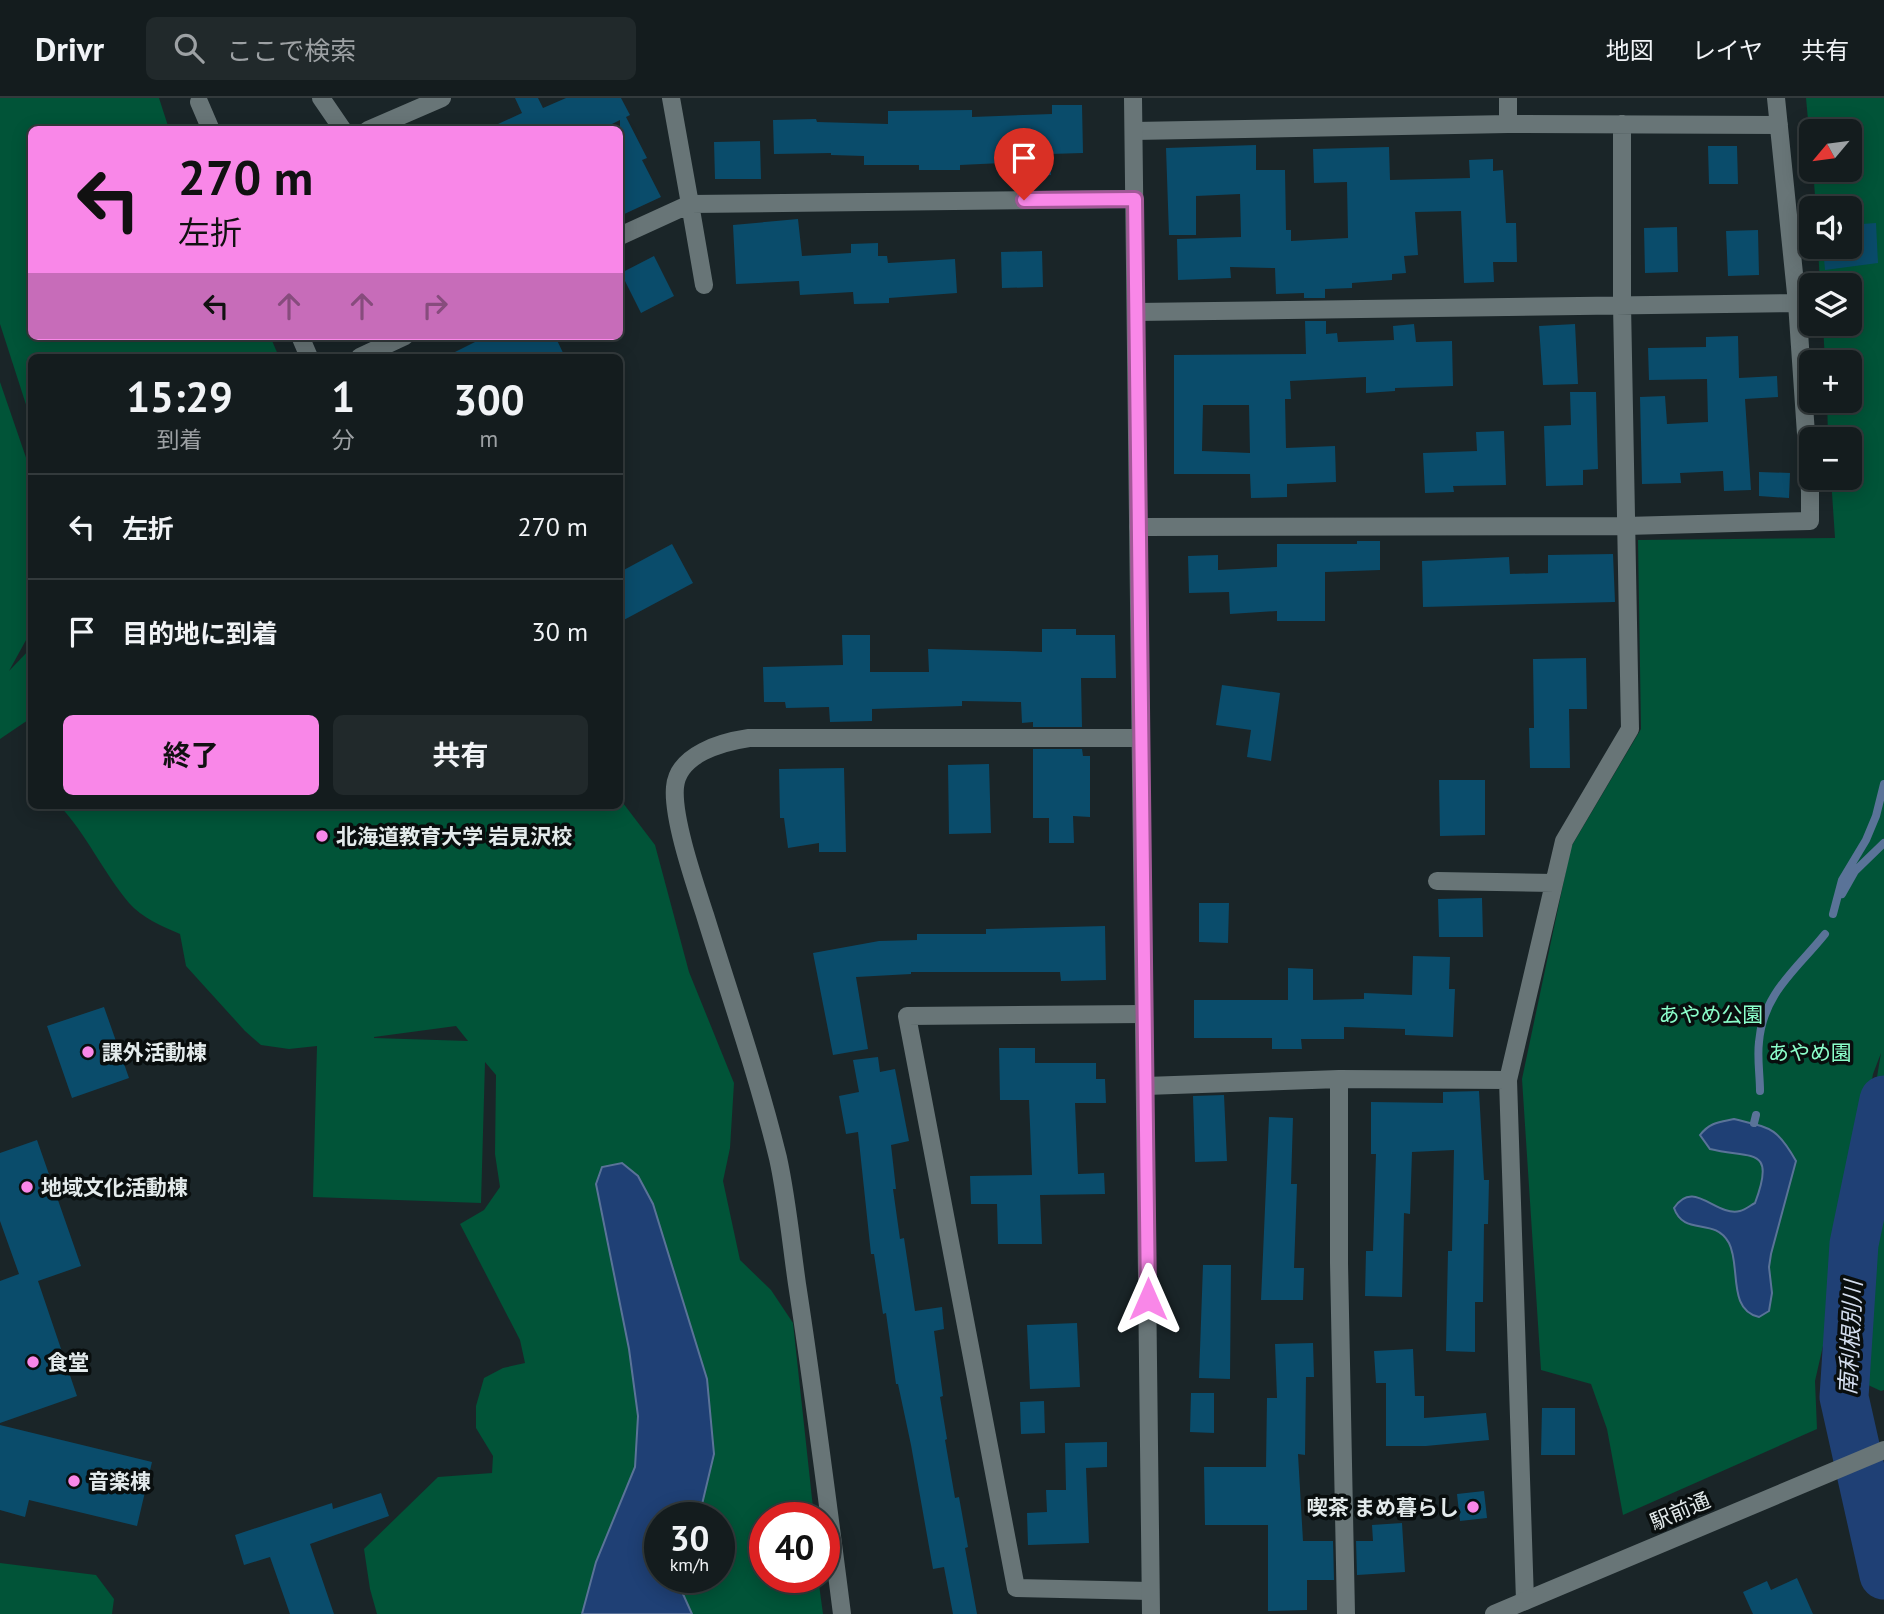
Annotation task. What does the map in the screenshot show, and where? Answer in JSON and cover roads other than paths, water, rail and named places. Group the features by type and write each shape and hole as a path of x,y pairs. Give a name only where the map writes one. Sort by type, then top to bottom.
{"street":[{"path":"321,98 340,126"},
{"path":"377,126 442,98"},
{"path":"671,98 704,285"},
{"path":"1133,98 1151,1614"},
{"path":"1508,98 1508,124"},
{"path":"1139,527 1626,526 1810,521 1797,303 1776,98"},
{"path":"199,102 209,126"},
{"path":"1134,131 1508,124 1779,125"},
{"path":"1525,1601 1508,1080 1564,841 1630,729 1622,304 1622,124"},
{"path":"623,235 690,204 1135,199"},
{"path":"1136,312 1797,303"},
{"path":"366,354 396,340"},
{"path":"842,1614 811,1371 778,1162 764,1103 688,862 675,799 675,784 680,773 698,755 729,741 749,738 1140,738"},
{"path":"1437,881 1554,883"},
{"path":"1144,1014 907,1016 1016,1588 1150,1591"},
{"path":"1146,1086 1339,1079 1508,1080"},
{"path":"1339,1079 1339,1276 1346,1614"},
{"name":"駅前通","path":"1494,1614 1884,1450"}],"water":[{"path":"1734,1119 1771,1130 1783,1141 1796,1161 1771,1254 1769,1267 1772,1293 1769,1311 1759,1317 1742,1306 1736,1286 1732,1252 1723,1235 1715,1230 1685,1222 1674,1208 1689,1197 1697,1197 1731,1211 1742,1210 1755,1203 1763,1171 1761,1163 1748,1155 1710,1149 1700,1135 1711,1125"},
{"path":"622,1163 638,1176 653,1204 707,1379 714,1454 703,1502 644,1502 644,1593 683,1593 692,1614 582,1614 596,1562 635,1467 638,1416 629,1349 596,1184 602,1167"}],"waterway":[{"path":"1833,914 1842,880 1866,840 1876,816 1884,784"},
{"path":"1842,894 1855,871 1884,843"},
{"path":"1760,1091 1758,1048 1767,1009 1783,983 1825,934"},
{"name":"南利根別川","path":"1884,1100 1854,1244 1844,1397 1884,1575"},
{"path":"1754,1123 1756,1115"}],"place":[{"name":"北海道教育大学 岩見沢校","path":"322,836"},
{"name":"課外活動棟","path":"88,1052"},
{"name":"地域文化活動棟","path":"27,1187"},
{"name":"食堂","path":"33,1362"},
{"name":"音楽棟","path":"74,1481"},
{"name":"喫茶 まめ暮らし","path":"1473,1507"}],"park label":[{"name":"あやめ公園","path":"1711,1014"},
{"name":"あやめ園","path":"1810,1052"}]}
